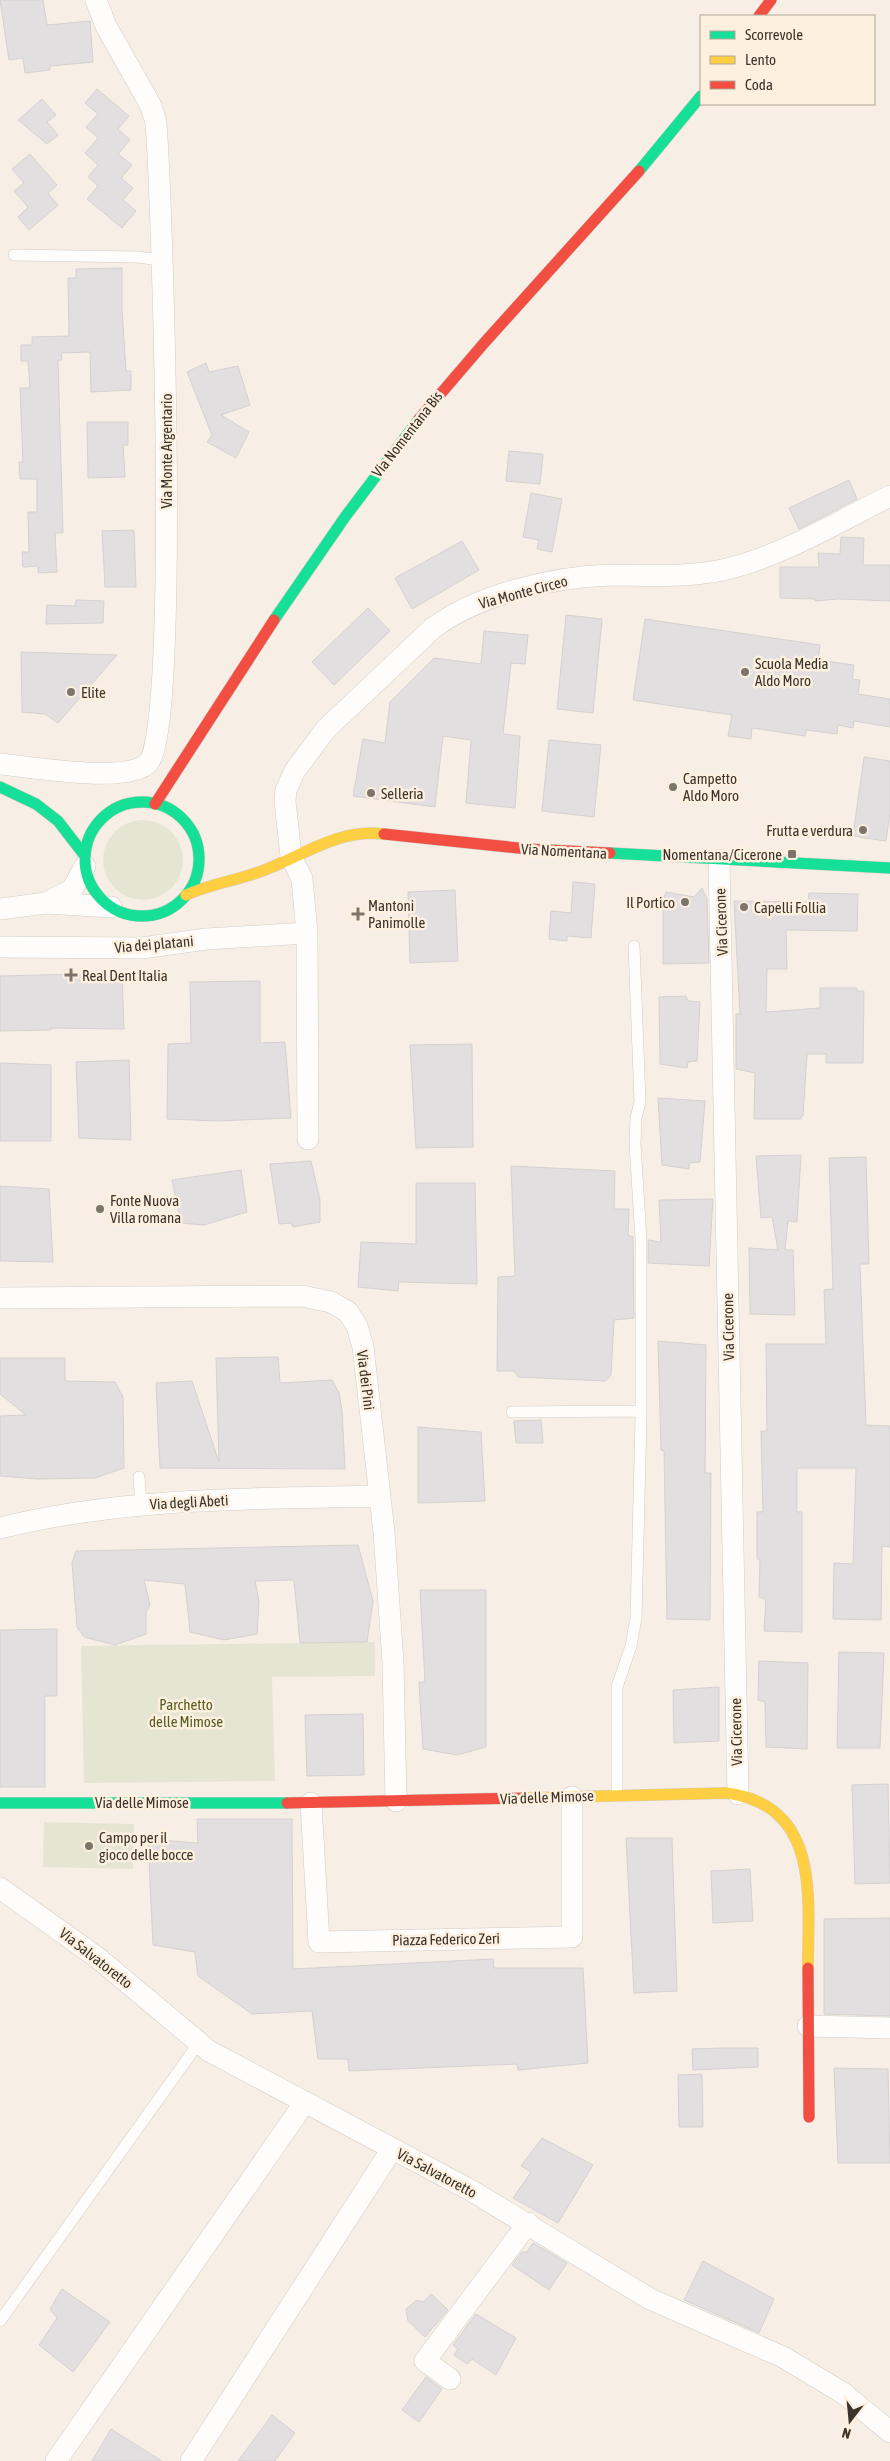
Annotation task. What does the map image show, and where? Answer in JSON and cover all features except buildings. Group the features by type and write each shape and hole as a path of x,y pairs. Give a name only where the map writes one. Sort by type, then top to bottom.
{"street":[{"name":"Via Monte Argentario","path":"0,764 120,773 140,768 149,762 154,753 158,734 164,666 167,439 155,116 106,26 96,0"},
{"path":"760,15 771,0"},
{"name":"Via Nomentana Bis","path":"155,804 289,597 383,464 445,387 656,152 700,97"},
{"name":"Via Monte Circeo","path":"292,856 285,796 294,772 334,721 424,635 450,616 498,596 563,580 608,576 681,575 727,569 770,554 890,496"},
{"path":"0,787 36,804 62,811"},
{"path":"0,909 46,904 111,907 137,916 151,916 164,912 186,895 195,881 198,865 198,848 192,833 183,820 170,810 155,804 142,802 89,816"},
{"path":"36,804 58,821 85,861 89,882 98,896 111,907"},
{"path":"46,904 72,890 85,861 88,839 97,824 110,812"},
{"name":"Via Nomentana","path":"186,895 203,887 271,868 292,856 336,838 373,833 528,849 890,868"},
{"path":"198,848 212,861"},
{"path":"292,856 302,879 307,933 308,1139"},
{"name":"Via Cicerone","path":"720,860 738,1794"},
{"path":"224,868 246,876"},
{"name":"Via dei platani","path":"0,947 142,948 213,939 307,933"},
{"name":"Via dei Pini","path":"0,1298 312,1297 340,1306 353,1318 361,1336 380,1496 393,1663 396,1801"},
{"name":"Via degli Abeti","path":"0,1528 42,1519 141,1505 202,1500 380,1496"},
{"name":"Via delle Mimose","path":"0,1803 312,1803 738,1794 754,1799 774,1811 790,1827 801,1849 808,1901 809,2117"},
{"name":"Piazza Federico Zeri","path":"312,1803 319,1942 572,1937 572,1797"},
{"name":"Via Salvatoretto","path":"0,1888 98,1958 198,2044 214,2054 528,2223 650,2299 783,2357 843,2393 890,2432"},
{"path":"808,2026 890,2028"},
{"path":"56,2461 305,2102"},
{"path":"191,2461 392,2149"},
{"path":"450,2379 425,2361 528,2223"}],"lane":[{"path":"14,255 137,257 161,260"},
{"path":"617,1796 617,1686 632,1646 636,1618 641,1239 635,1144 636,1118 640,1102 634,946"},
{"path":"512,1412 640,1411"},
{"path":"139,1478 141,1505"},
{"path":"0,2321 198,2044"}],"green space":[{"path":"143,820 158,823 171,832 180,845 183,860 180,875 171,888 158,897 143,900 128,897 115,888 106,875 103,860 106,845 115,832 128,823"},
{"name":"Parchetto delle Mimose","path":"375,1642 375,1676 272,1677 275,1781 84,1783 81,1646"},
{"name":"Campo per il gioco delle bocce","path":"44,1822 134,1824 133,1869 43,1867"}],"traffic: fast":[{"path":"639,171 700,97"},
{"path":"274,620 345,517 419,419"},
{"path":"0,787 36,804 58,821 85,856"},
{"path":"142,802 164,807 182,819 194,837 199,859 194,881 182,899 164,911 142,916 120,911 102,899 90,881 85,859 90,837 102,819 120,807 142,802"},
{"path":"610,853 890,868"},
{"path":"0,1803 287,1803"}],"traffic: slow":[{"path":"186,895 206,887 257,873 338,839 367,833 384,834"},
{"path":"527,1798 727,1793 757,1801 779,1816 794,1835 803,1859 809,1913 808,1968"}],"traffic: jam":[{"path":"760,15 771,0"},
{"path":"419,419 485,342 639,171"},
{"path":"155,804 274,620"},
{"path":"384,834 528,849 610,853"},
{"path":"287,1803 527,1798"},
{"path":"808,1968 809,2117"}],"place":[{"name":"Scuola Media Aldo Moro","path":"745,672"},
{"name":"Elite","path":"71,692"},
{"name":"Campetto Aldo Moro","path":"673,787"},
{"name":"Selleria","path":"371,793"},
{"name":"Frutta e verdura","path":"863,830"},
{"name":"Nomentana/Cicerone","path":"792,854"},
{"name":"Il Portico","path":"685,902"},
{"name":"Capelli Follia","path":"744,907"},
{"name":"Mantoni Panimolle","path":"358,914"},
{"name":"Real Dent Italia","path":"71,975"},
{"name":"Fonte Nuova Villa romana","path":"100,1209"},
{"name":"Campo per il gioco delle bocce","path":"89,1846"}]}
